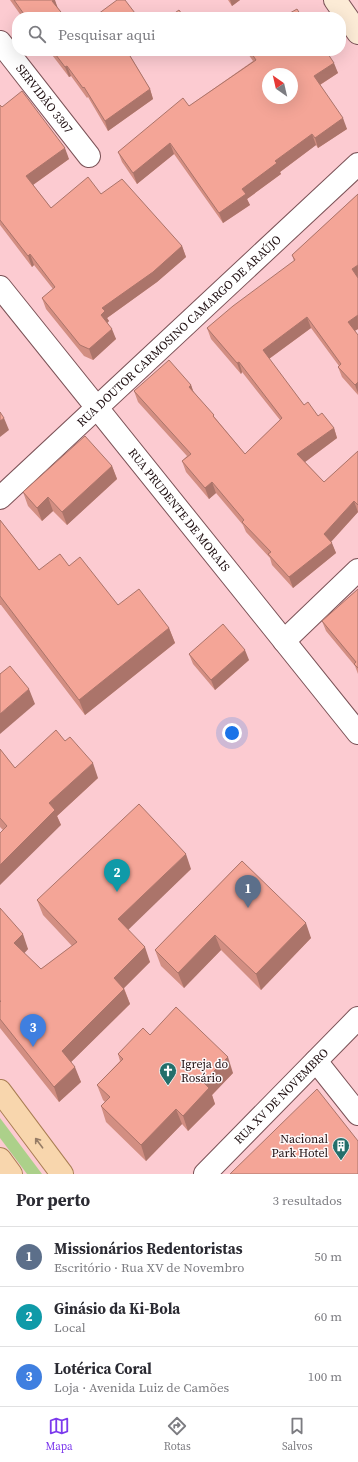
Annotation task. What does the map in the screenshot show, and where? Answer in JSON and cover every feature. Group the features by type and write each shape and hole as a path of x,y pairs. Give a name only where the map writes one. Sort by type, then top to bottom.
{"main road":[{"path":"336,0 344,12"},
{"path":"346,15 358,33"},
{"path":"0,1091 62,1174"},
{"path":"0,1159 11,1174"}],"street":[{"name":"SERVIDÃO 3307","path":"0,42 89,156"},
{"name":"RUA DOUTOR CARMOSINO CAMARGO DE ARAÚJO","path":"0,498 358,164"},
{"name":"RUA PRUDENTE DE MORAIS","path":"0,287 358,733"},
{"path":"284,641 358,570"},
{"name":"RUA XV DE NOVEMBRO","path":"205,1174 358,1018"},
{"path":"316,1061 358,1114"}],"green space":[{"path":"0,1118 42,1174 27,1174 0,1138"}],"building":[{"path":"14,0 54,0 52,1 61,12 22,12"},
{"path":"117,0 125,0 134,12 101,12"},
{"path":"297,9 299,12 292,12"},
{"path":"57,56 130,56 150,89 105,121 84,87 83,88 67,66 65,67"},
{"path":"253,56 329,56 334,63 314,76 343,118 315,138 312,134 275,161 277,163 242,189 246,194 219,213 170,143 133,173 118,152 183,98 189,106 256,60"},
{"path":"22,91 65,148 26,176 51,208 88,177 101,194 122,179 182,246 153,272 102,308 105,311 101,315 112,329 89,349 80,345 42,298 55,287 30,254 28,256 0,220 0,105 2,107"},
{"path":"358,194 358,265 352,269 358,278 358,315 348,322 358,335 358,382 355,385 338,367 341,364 307,317 263,350 304,405 308,402 318,416 322,413 334,428 297,454 324,482 358,451 358,505 354,501 324,534 332,543 289,577 268,554 271,552 242,522 244,520 212,482 205,488 182,461 191,454 134,391 169,360 191,385 189,387 214,415 213,416 245,454 282,418 239,362 237,363 207,328 233,306 295,260 292,255"},
{"path":"0,412 4,418 0,421"},
{"path":"85,436 112,466 62,512 48,497 37,508 23,492"},
{"path":"0,520 39,570 60,554 69,566 80,557 118,605 139,589 169,628 79,700 0,596"},
{"path":"358,589 358,668 354,664 356,662 322,621"},
{"path":"223,624 245,650 211,680 189,654"},
{"path":"10,666 29,689 0,714 0,674"},
{"path":"56,730 65,741 70,737 93,763 49,803 55,810 0,865 0,833 7,826 0,818 0,749 15,768"},
{"path":"139,804 186,854 118,919 145,947 114,978 124,989 62,1051 75,1067 54,1087 0,1019 0,908 23,934 14,943 41,969 77,942 37,900"},
{"path":"242,861 306,923 256,974 215,935 178,973 155,950"},
{"name":"Igreja do Rosário","path":"176,1007 228,1057 203,1082 209,1088 183,1116 176,1109 141,1145 101,1106 110,1097 97,1085 123,1059 118,1054 143,1028 150,1035"},
{"path":"317,1089 358,1141 358,1174 230,1174"}],"place":[{"name":"Ginásio da Ki-Bola","path":"117,892"},
{"name":"Missionários Redentoristas","path":"248,908"},
{"name":"Lotérica Coral","path":"33,1047"},
{"name":"Igreja do Rosário","path":"168,1086"},
{"name":"Nacional Park Hotel","path":"341,1161"}]}
